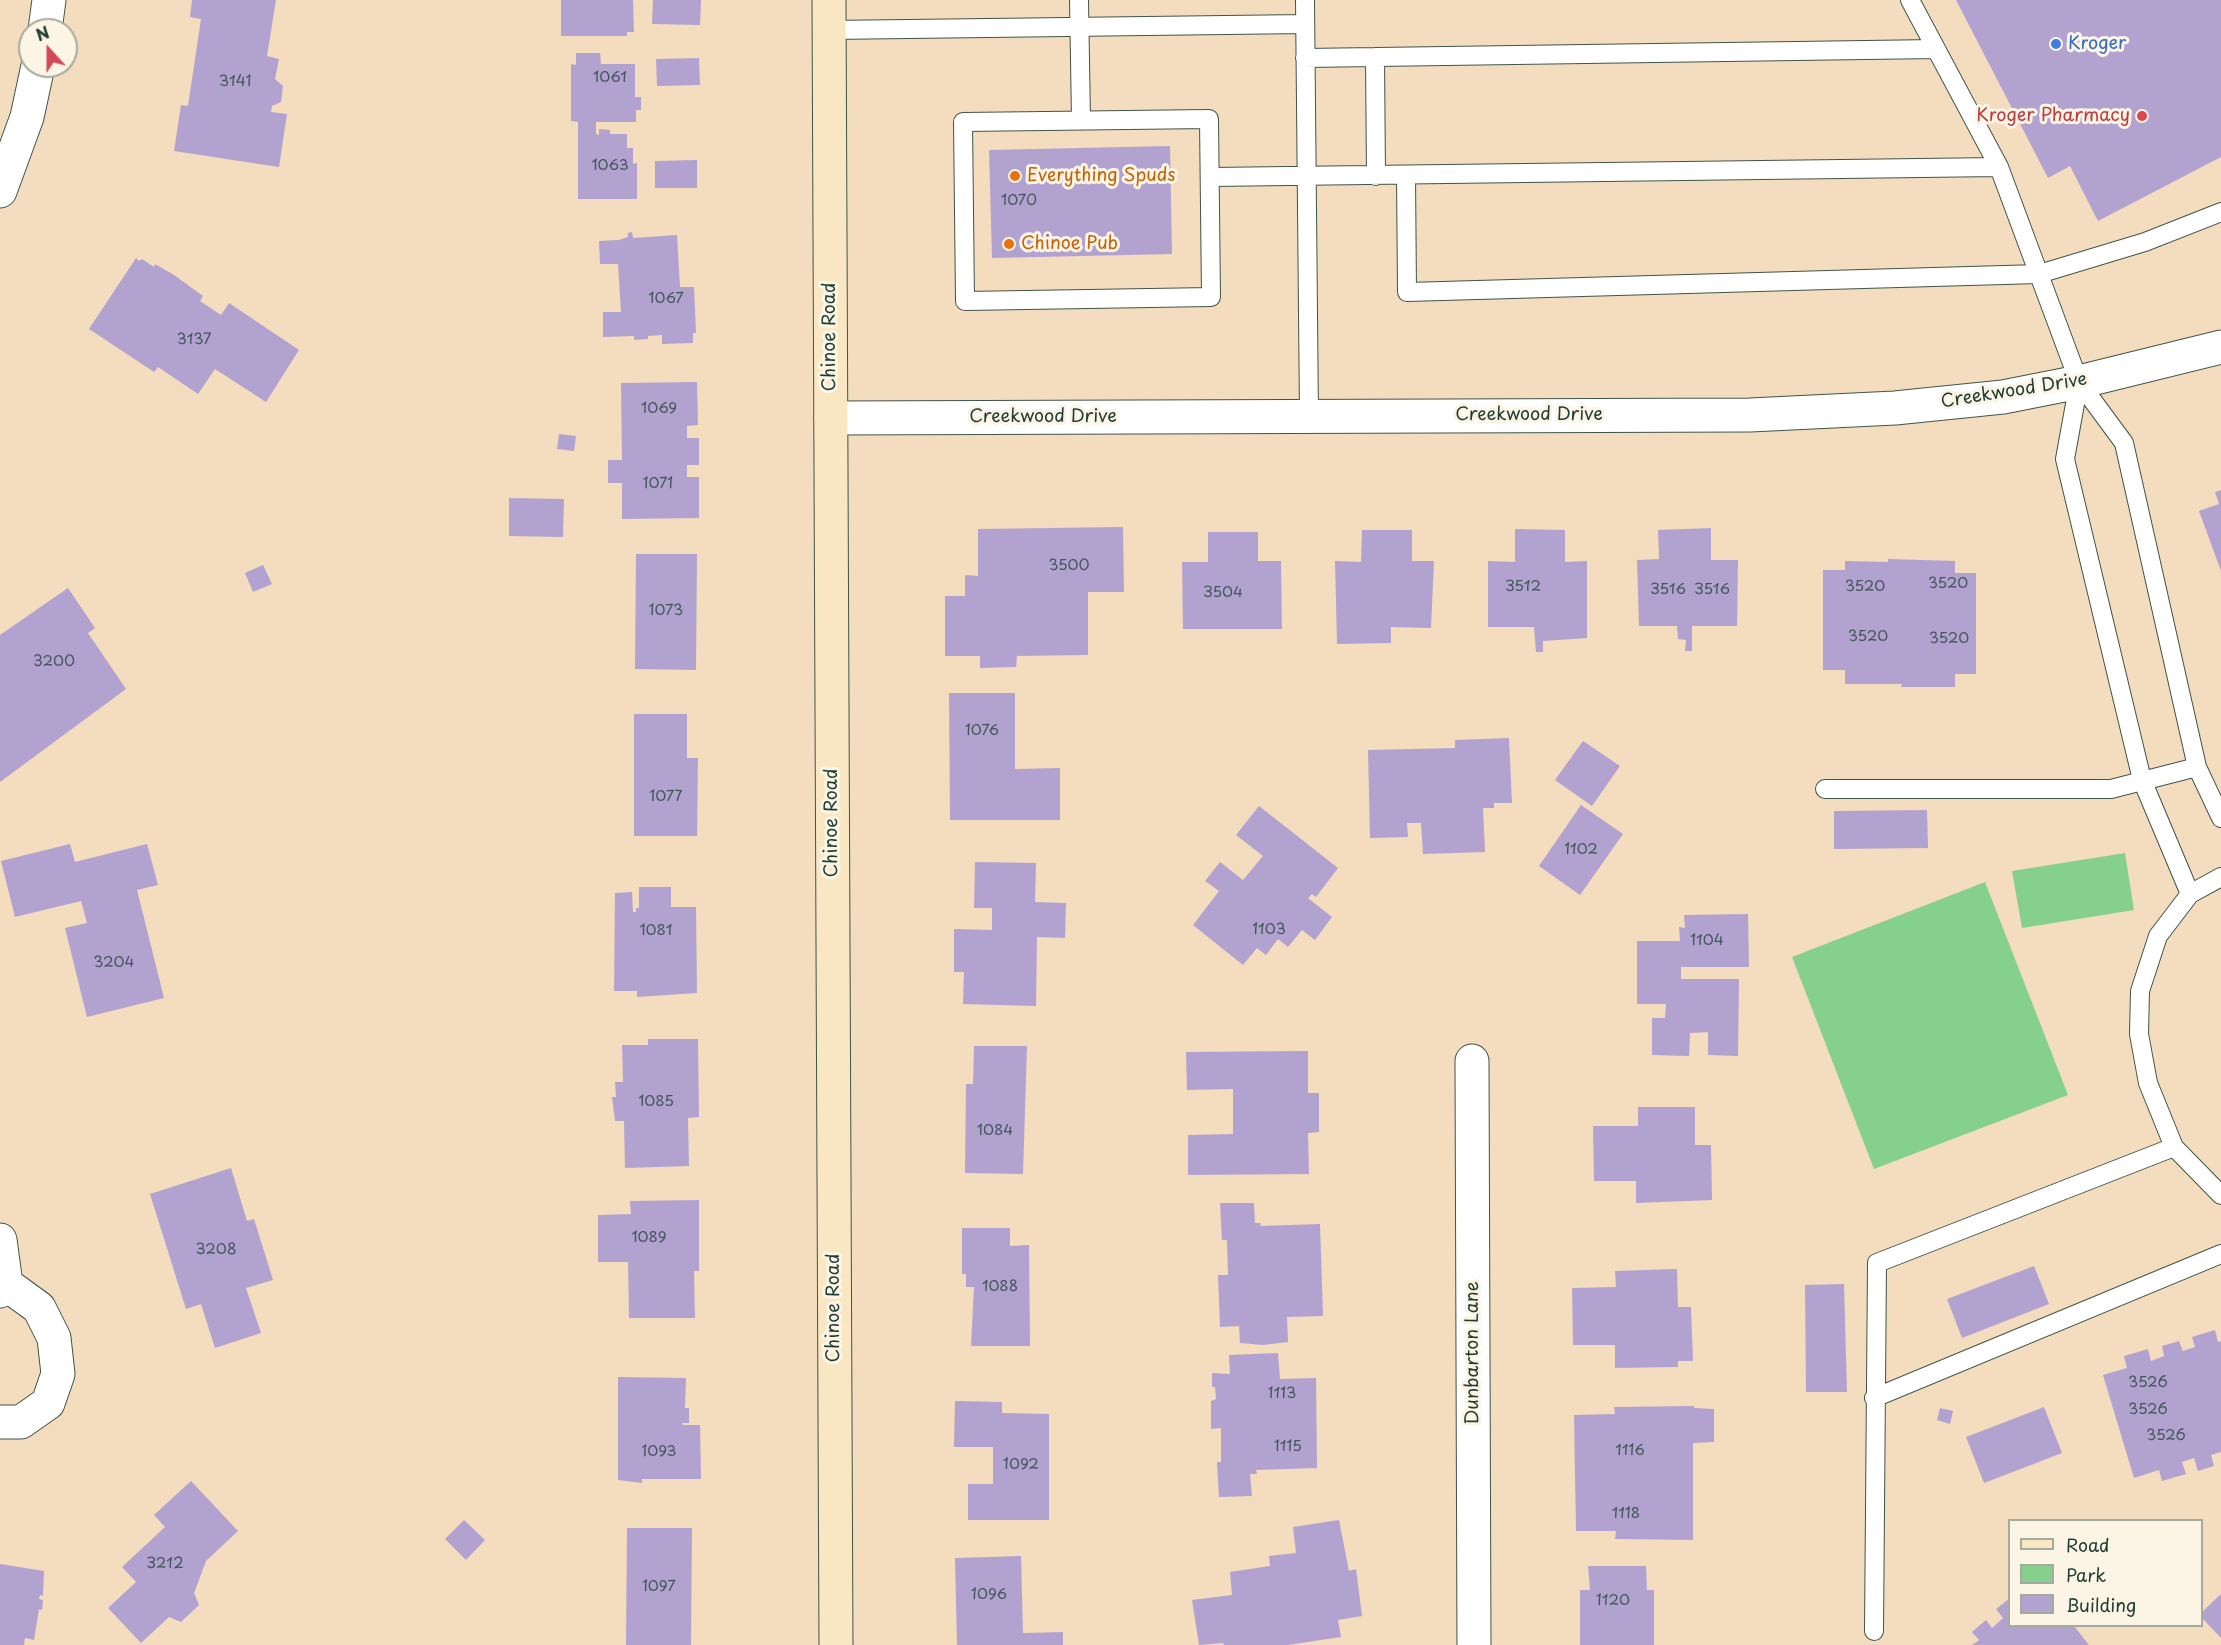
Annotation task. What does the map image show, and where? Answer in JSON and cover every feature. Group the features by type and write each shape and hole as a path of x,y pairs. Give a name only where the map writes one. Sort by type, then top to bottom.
{"street":[{"path":"47,18 49,0"},
{"name":"Chinoe Road","path":"829,15 836,1645"},
{"path":"0,191 27,117 35,78"},
{"name":"Creekwood Drive","path":"831,418 1750,415 1916,405 2003,396 2079,382 2221,347"},
{"name":"Dunbarton Lane","path":"1472,1061 1474,1645"},
{"path":"0,1240 3,1288 39,1308 54,1338 58,1374 48,1402 21,1422 0,1422"}],"lane":[{"path":"1079,0 1081,120"},
{"path":"1305,0 1309,416"},
{"path":"1910,0 1999,167 2079,382 2124,443 2198,767 2221,818"},
{"path":"829,15 1079,27 1305,24"},
{"path":"1305,58 1936,49"},
{"path":"1375,57 1376,176"},
{"path":"1209,119 1211,297 965,300 963,122 1081,120 1209,119"},
{"path":"1210,177 1999,167"},
{"path":"1406,175 1407,292 2039,274 2145,242 2221,212"},
{"path":"2079,382 2065,459 2142,780 2190,894"},
{"path":"1825,789 2111,789 2198,767"},
{"path":"2221,877 2190,894 2158,936 2140,991 2139,1034 2148,1083 2174,1147 2221,1195"},
{"path":"1874,1631 1874,1398 1877,1263 2174,1147"},
{"path":"1874,1398 2221,1254"}],"green space":[{"path":"2125,853 2134,910 2022,928 2012,871"},
{"path":"1985,882 2068,1095 1874,1169 1792,957"}],"building":[{"path":"192,0 276,0 267,56 279,59 275,79 283,86 281,102 272,106 271,112 287,114 279,167 174,151 181,105 188,106 201,19 190,17"},
{"path":"561,0 633,0 634,32 627,32 627,36 561,36"},
{"path":"653,0 701,0 700,25 652,24"},
{"path":"1956,0 2221,0 2221,157 2098,221 2070,166 2048,178"},
{"path":"576,53 600,53 601,64 635,64 635,97 641,97 641,110 636,110 636,122 596,122 596,134 599,135 599,129 610,130 610,134 627,134 627,148 633,148 633,164 637,163 637,199 578,199 578,122 571,121 571,64 576,65"},
{"path":"699,58 700,85 657,86 656,59"},
{"path":"1170,146 1172,254 992,258 989,150"},
{"path":"697,160 697,188 655,188 655,161"},
{"path":"632,232 633,238 677,235 680,287 694,287 696,333 693,333 693,343 662,344 662,335 634,340 634,336 603,337 603,312 621,312 618,264 600,264 599,241 619,240 628,237 628,233"},
{"path":"136,258 154,267 155,264 174,275 203,296 200,301 221,315 229,303 299,350 266,402 215,369 198,394 158,367 154,372 89,329"},
{"path":"697,382 698,425 687,426 687,438 699,438 699,465 687,465 687,477 699,477 699,518 622,519 622,483 608,483 608,460 622,460 621,383"},
{"path":"559,434 576,436 574,451 557,449"},
{"path":"2221,490 2221,571 2199,511 2219,504 2215,492"},
{"path":"509,498 564,499 563,537 509,536"},
{"path":"1123,527 1124,592 1088,592 1088,655 1017,656 1016,667 980,668 980,656 945,656 945,596 965,596 965,575 978,576 978,529"},
{"path":"1711,528 1711,560 1738,560 1737,626 1692,626 1692,651 1685,651 1686,640 1678,639 1677,626 1639,626 1637,560 1659,559 1658,530"},
{"path":"1515,529 1565,530 1565,562 1587,561 1587,638 1543,641 1543,652 1536,652 1534,627 1488,627 1488,561 1515,562"},
{"path":"1362,530 1412,530 1412,561 1434,561 1431,628 1391,627 1391,643 1337,644 1335,561 1361,562"},
{"path":"1208,532 1258,532 1258,561 1281,561 1282,629 1183,629 1182,562 1208,562"},
{"path":"636,554 697,554 696,670 635,669"},
{"path":"1888,559 1955,561 1955,573 1976,573 1976,674 1955,674 1955,687 1901,687 1902,684 1845,684 1845,670 1823,670 1823,570 1845,570 1845,561 1888,562"},
{"path":"263,565 272,584 253,592 245,573"},
{"path":"68,588 95,628 88,633 126,689 0,782 0,635"},
{"path":"949,693 1015,693 1015,769 1060,768 1060,820 950,820"},
{"path":"634,714 687,714 687,758 698,758 697,836 634,836"},
{"path":"1509,738 1512,803 1494,803 1494,808 1483,808 1485,852 1423,854 1421,823 1407,823 1408,837 1370,838 1368,750 1455,748 1455,740"},
{"path":"1583,741 1620,766 1592,806 1555,780"},
{"path":"1581,805 1623,834 1580,895 1539,866"},
{"path":"1259,806 1338,868 1316,897 1312,894 1308,898 1332,917 1315,940 1302,930 1288,947 1278,939 1266,955 1257,948 1243,965 1193,925 1219,891 1205,881 1220,862 1243,880 1263,856 1236,835"},
{"path":"1927,810 1928,848 1834,849 1834,811"},
{"path":"70,844 75,862 147,844 158,885 137,890 164,998 87,1017 65,928 87,923 81,901 15,917 1,861"},
{"path":"975,862 1036,863 1035,902 1066,903 1065,938 1037,937 1036,1006 963,1004 964,972 954,972 954,929 992,930 992,908 974,908"},
{"path":"639,887 671,887 671,907 696,907 697,993 637,997 637,991 614,991 615,893 632,892 633,912 636,912 636,908 639,908"},
{"path":"1748,914 1749,967 1681,967 1681,979 1739,979 1738,1056 1708,1055 1708,1032 1690,1033 1689,1056 1652,1055 1652,1018 1665,1018 1666,1004 1637,1004 1637,941 1680,941 1679,927 1685,928 1684,915"},
{"path":"648,1039 698,1039 699,1117 688,1118 689,1166 625,1168 624,1121 615,1121 612,1097 616,1097 615,1082 623,1082 622,1045 648,1045"},
{"path":"974,1046 1027,1046 1023,1174 965,1173 966,1084 973,1084"},
{"path":"1308,1051 1308,1093 1319,1093 1319,1132 1308,1133 1309,1174 1188,1175 1188,1135 1233,1134 1233,1089 1187,1090 1186,1052"},
{"path":"1638,1107 1695,1107 1695,1145 1711,1145 1712,1200 1636,1203 1636,1181 1594,1181 1593,1126 1638,1126"},
{"path":"231,1168 247,1221 254,1219 273,1280 246,1288 261,1333 215,1348 201,1304 186,1309 150,1194"},
{"path":"699,1200 699,1271 694,1271 695,1318 629,1318 628,1262 598,1262 598,1215 631,1214 630,1201"},
{"path":"1220,1203 1254,1203 1255,1223 1261,1223 1260,1226 1320,1224 1323,1316 1287,1317 1288,1342 1263,1345 1240,1343 1239,1326 1220,1327 1218,1275 1228,1275 1227,1240 1222,1240"},
{"path":"962,1228 1010,1228 1010,1246 1029,1245 1030,1346 971,1346 974,1287 966,1287 966,1274 962,1274"},
{"path":"2034,1266 2049,1304 1962,1338 1947,1299"},
{"path":"1677,1269 1678,1307 1691,1307 1693,1361 1678,1361 1678,1367 1615,1368 1615,1345 1573,1345 1572,1288 1616,1287 1615,1271"},
{"path":"1844,1284 1847,1392 1806,1392 1805,1285"},
{"path":"2215,1330 2218,1342 2221,1341 2221,1452 2211,1455 2214,1466 2198,1471 2194,1458 2182,1462 2186,1474 2162,1481 2159,1470 2134,1478 2103,1375 2127,1368 2124,1356 2148,1349 2151,1361 2164,1356 2162,1346 2179,1341 2183,1351 2195,1347 2192,1337"},
{"path":"1278,1353 1280,1379 1316,1378 1317,1468 1256,1470 1257,1474 1250,1474 1252,1496 1219,1497 1217,1462 1221,1462 1221,1428 1211,1429 1211,1401 1216,1399 1215,1387 1212,1387 1212,1373 1230,1374 1229,1355"},
{"path":"618,1377 686,1378 685,1408 689,1408 689,1423 682,1423 683,1425 700,1425 701,1479 642,1479 642,1483 618,1480"},
{"path":"955,1401 1002,1402 1002,1413 1049,1414 1049,1520 968,1520 968,1484 993,1484 993,1447 954,1447"},
{"path":"1694,1406 1694,1408 1714,1409 1714,1442 1693,1443 1693,1540 1615,1539 1616,1531 1576,1531 1574,1415 1615,1414 1614,1407"},
{"path":"2044,1407 2062,1453 1984,1483 1966,1437"},
{"path":"1940,1408 1953,1411 1950,1424 1937,1420"},
{"path":"191,1481 238,1531 206,1561 194,1593 199,1605 181,1622 169,1617 141,1643 108,1608 136,1582 122,1567 165,1527 154,1515"},
{"path":"464,1520 485,1540 466,1560 445,1539"},
{"path":"1339,1520 1349,1571 1356,1569 1362,1616 1338,1620 1341,1637 1288,1645 1224,1645 1223,1643 1199,1645 1192,1600 1232,1595 1230,1572 1270,1566 1269,1556 1296,1553 1293,1527"},
{"path":"627,1528 692,1528 691,1645 626,1645"},
{"path":"1021,1556 1023,1633 1063,1632 1063,1645 957,1645 955,1558"},
{"path":"0,1564 44,1571 43,1596 40,1595 39,1599 43,1600 42,1610 39,1609 34,1640 25,1638 24,1645 0,1645"},
{"path":"1588,1566 1646,1566 1647,1590 1654,1590 1654,1645 1580,1645 1580,1590 1590,1590"},
{"path":"2221,1594 2221,1638 2203,1619 2203,1611"},
{"path":"2008,1600 2008,1627 2075,1627 2089,1645 1972,1645 1979,1640 1972,1632 1986,1620 1992,1628 2003,1618 1996,1609"}],"place":[{"name":"Kroger","path":"2056,44"},
{"name":"Kroger Pharmacy","path":"2142,116"},
{"name":"Everything Spuds","path":"1015,176"},
{"name":"Chinoe Pub","path":"1009,244"}]}
